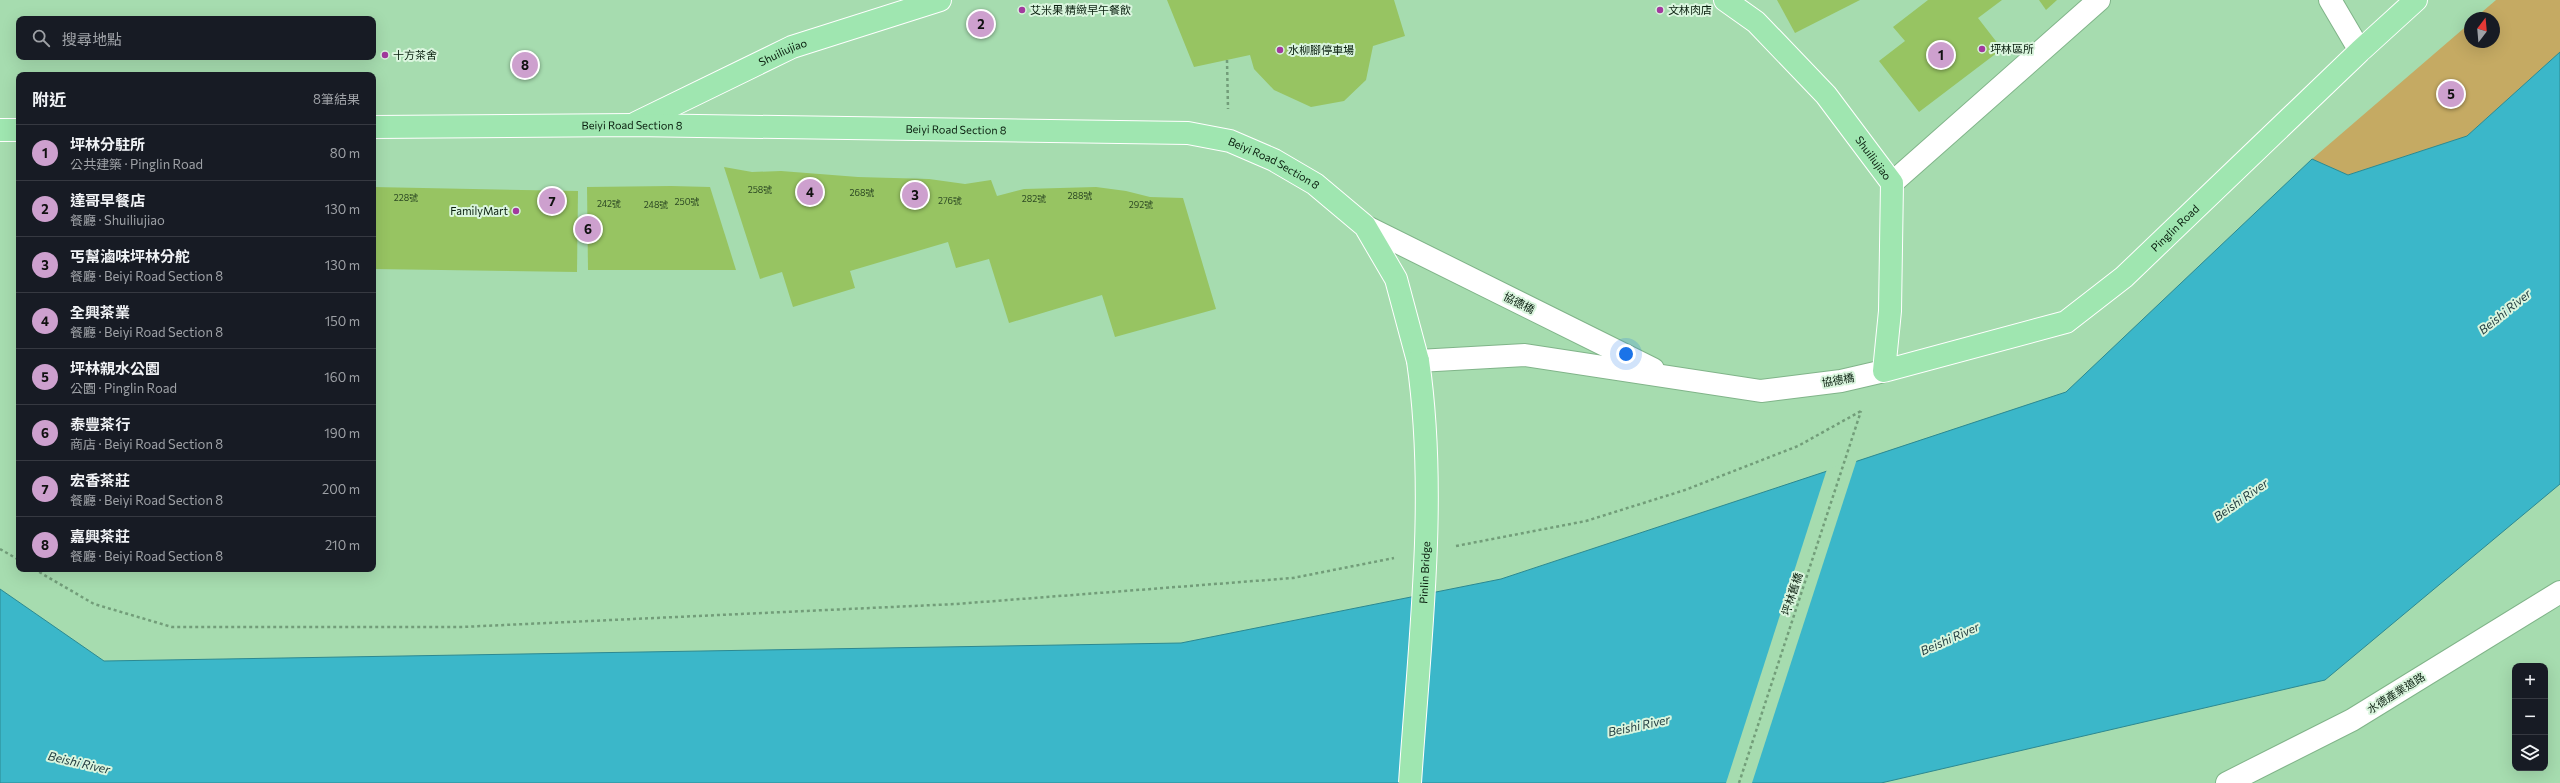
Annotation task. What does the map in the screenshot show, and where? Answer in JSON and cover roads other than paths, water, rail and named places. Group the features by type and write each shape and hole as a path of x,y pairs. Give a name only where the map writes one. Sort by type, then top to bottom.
{"main road":[{"name":"Shuiliujiao","path":"633,124 792,47 940,0"},
{"name":"Shuiliujiao","path":"1725,0 1756,22 1826,95 1892,182 1890,311 1884,370"},
{"name":"Pinglin Road","path":"1884,370 2066,322 2124,278 2360,50 2416,0"},
{"name":"Beiyi Road Section 8","path":"376,127 633,124 1188,133 1230,141 1274,160 1315,184 1366,226 1396,280 1418,361"},
{"path":"0,130 16,130"},
{"name":"Pinlin Bridge","path":"1410,783 1427,509 1424,405 1418,361"}],"street":[{"path":"1892,182 2099,0"},
{"path":"2330,0 2360,50"},
{"name":"協德橋","path":"1366,226 1672,378"},
{"name":"協德橋","path":"1418,361 1525,355 1762,391 1840,381 1884,370"},
{"name":"水德產業道路","path":"2227,783 2352,720 2560,592"}],"water":[{"name":"Beishi River","path":"2560,52 2560,484 2325,680 1881,783 0,783 0,589 104,661 1181,643 1501,579 2066,392 2312,159 2348,175 2467,136"}],"place":[{"name":"艾米果 精緻早午餐飲","path":"1022,10"},
{"name":"文林肉店","path":"1660,10"},
{"name":"達哥早餐店","path":"981,24"},
{"name":"坪林區所","path":"1982,49"},
{"name":"水柳腳停車場","path":"1280,50"},
{"name":"十方茶舍","path":"385,55"},
{"name":"坪林分駐所","path":"1941,55"},
{"name":"嘉興茶莊","path":"525,65"},
{"name":"坪林親水公園","path":"2451,94"},
{"name":"全興茶業","path":"810,192"},
{"name":"丐幫滷味坪林分舵","path":"915,195"},
{"name":"宏香茶莊","path":"552,201"},
{"name":"FamilyMart","path":"516,211"},
{"name":"泰豐茶行","path":"588,229"}]}
